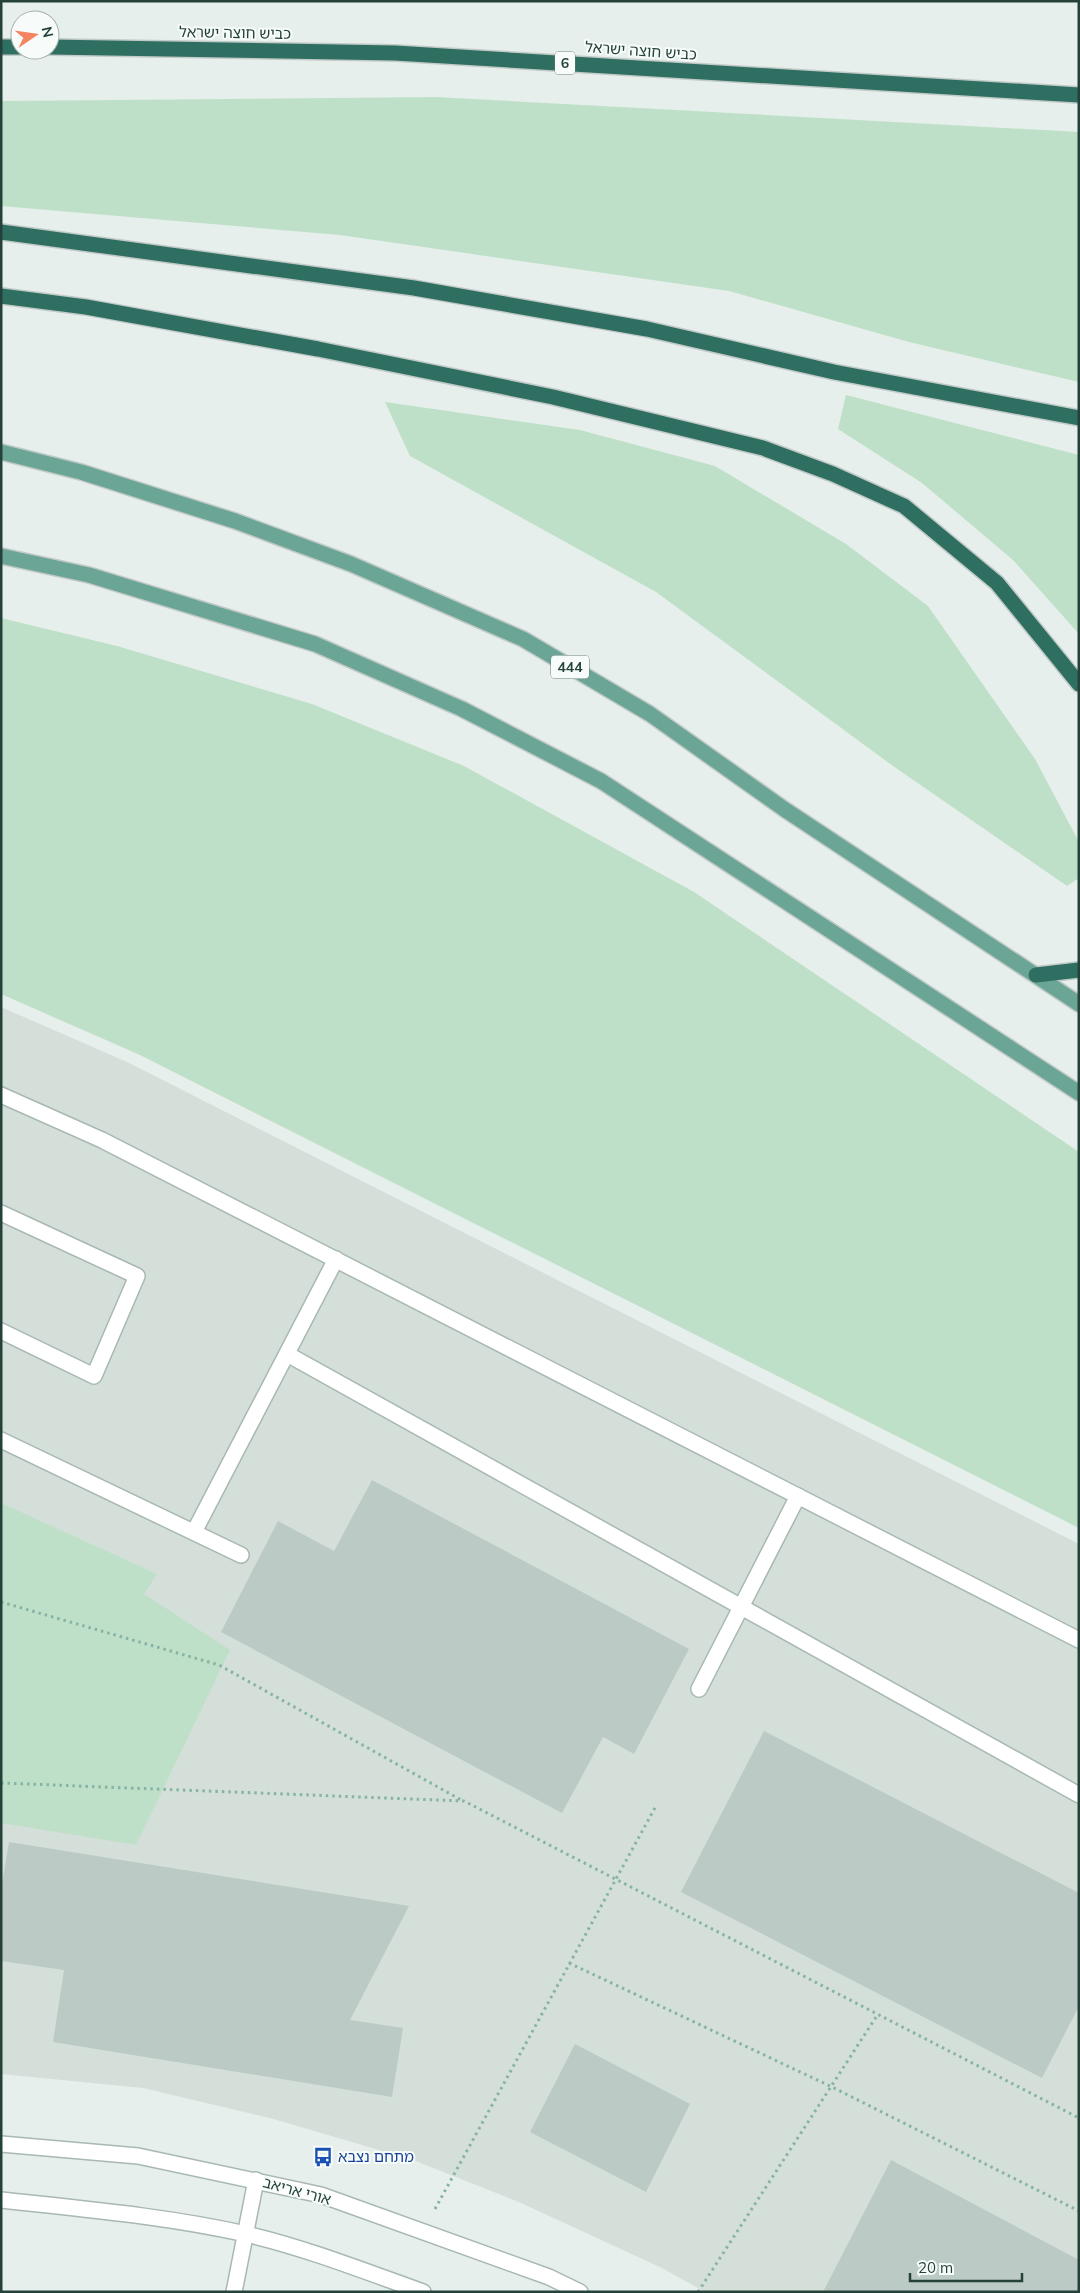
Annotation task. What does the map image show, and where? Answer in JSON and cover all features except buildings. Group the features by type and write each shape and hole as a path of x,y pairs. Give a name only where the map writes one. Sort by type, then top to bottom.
{"highway":[{"name":"כביש חוצה ישראל","path":"60,47 395,53 1079,95"},
{"path":"1,232 424,290 647,329 834,372 1079,418"},
{"path":"1,296 86,307 318,349 553,397 763,448 833,474 904,506 997,583 1079,684"},
{"path":"1036,975 1079,970"}],"main road":[{"name":"444","path":"1,452 81,472 235,521 352,564 523,640 650,714 784,809 1079,1004"},
{"path":"1,556 89,575 314,644 462,709 601,781 1079,1093"}],"street":[{"path":"1,1095 102,1140 1079,1640"},
{"path":"1,1212 136,1276 94,1376 1,1331"},
{"path":"194,1532 336,1260"},
{"path":"287,1354 1079,1795"},
{"path":"1,1440 241,1556"},
{"path":"699,1689 798,1496"},
{"name":"אורי אריאב","path":"1,2144 138,2156 321,2195 549,2277 580,2292"},
{"path":"234,2292 256,2180"},
{"path":"1,2200 129,2213 245,2234 306,2250 422,2292"}],"path":[{"path":"1,1602 219,1665 464,1801 1079,2118"},
{"path":"1,1783 464,1801"},
{"path":"423,2232 656,1806"},
{"path":"569,1963 830,2086 1079,2211"},
{"path":"698,2292 878,2014"}],"shaded area":[{"path":"1,1007 127,1062 1079,1544 1079,2292 705,2292 662,2268 521,2203 413,2160 270,2118 143,2088 1,2074"}],"green space":[{"path":"436,97 1079,132 1079,382 909,342 729,291 340,235 1,206 1,101"},
{"path":"846,395 1079,455 1079,634 1013,560 922,483 838,429"},
{"path":"385,402 580,430 715,466 846,544 928,606 1035,759 1079,842 1079,878 1067,886 893,766 656,592 410,456"},
{"path":"1,618 117,646 312,704 464,766 694,892 1079,1152 1079,1528 140,1055 1,994"},
{"path":"1,1503 157,1574 144,1594 230,1650 136,1845 1,1823"}],"place":[{"name":"מתחם נצבא","path":"323,2157"}]}
